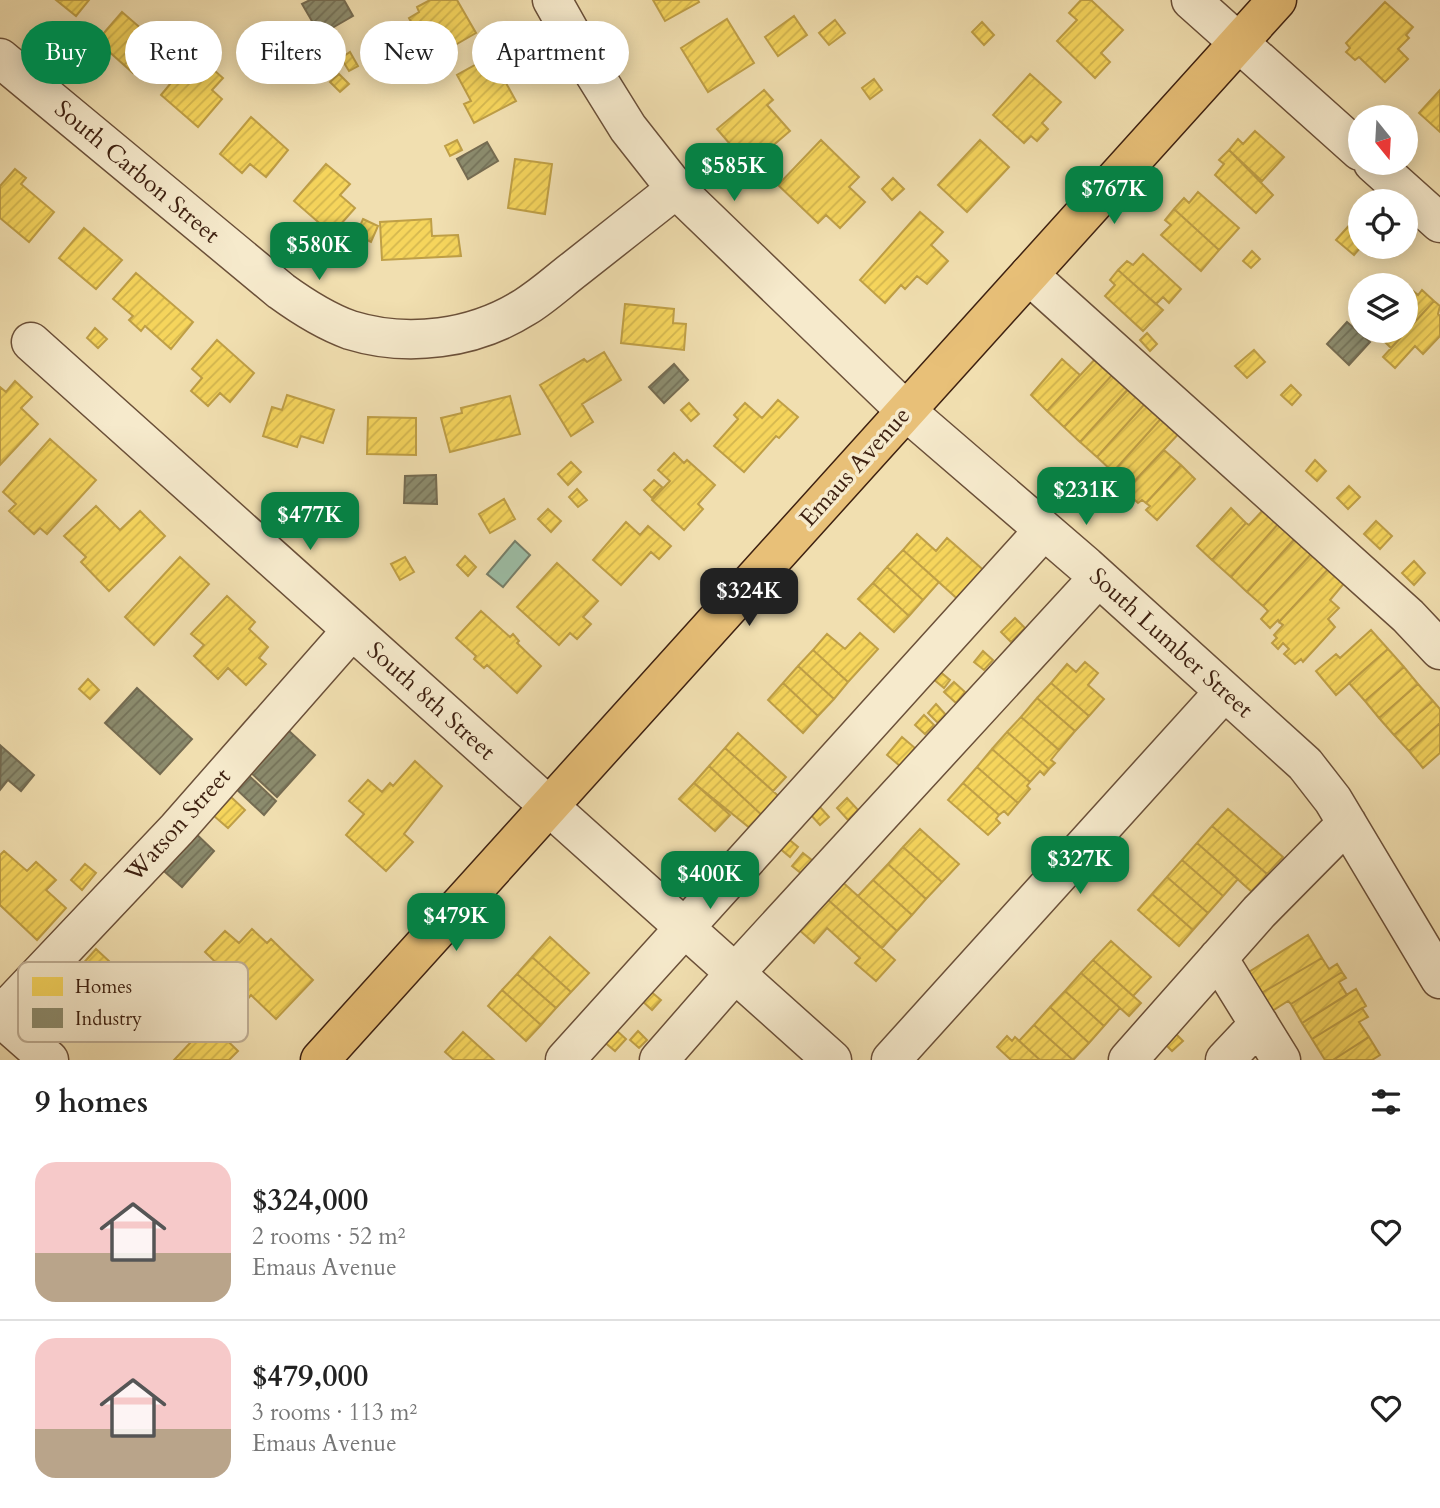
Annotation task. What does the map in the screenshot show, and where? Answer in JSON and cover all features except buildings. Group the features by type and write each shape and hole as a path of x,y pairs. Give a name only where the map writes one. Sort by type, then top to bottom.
{"main road":[{"name":"Emaus Avenue","path":"320,1060 1277,0"}],"street":[{"name":"South Lumber Street","path":"552,0 628,128 676,189 906,411 1044,530 1305,764 1333,800 1440,979"},
{"path":"1191,0 1348,140"},
{"name":"South Carbon Street","path":"0,58 281,291 310,312 350,330 386,338 423,339 447,336 494,324 526,307 676,189"},
{"path":"1386,175 1440,223"},
{"path":"1029,275 1408,616 1440,649"},
{"name":"South 8th Street","path":"31,342 832,1060"},
{"path":"565,1060 1044,530"},
{"path":"659,1060 735,973 1098,578"},
{"name":"Watson Street","path":"52,962 177,829 352,630"},
{"path":"891,1060 1224,692"},
{"path":"1128,1060 1259,912 1347,823"},
{"path":"1218,958 1281,1060"},
{"name":"Watson Street","path":"0,1017 18,998"},
{"path":"0,1017 18,1033"},
{"path":"1226,1060 1259,1024"},
{"path":"28,1042 49,1060"}],"shaded area":[{"path":"515,541 530,555 503,587 487,574"}]}
